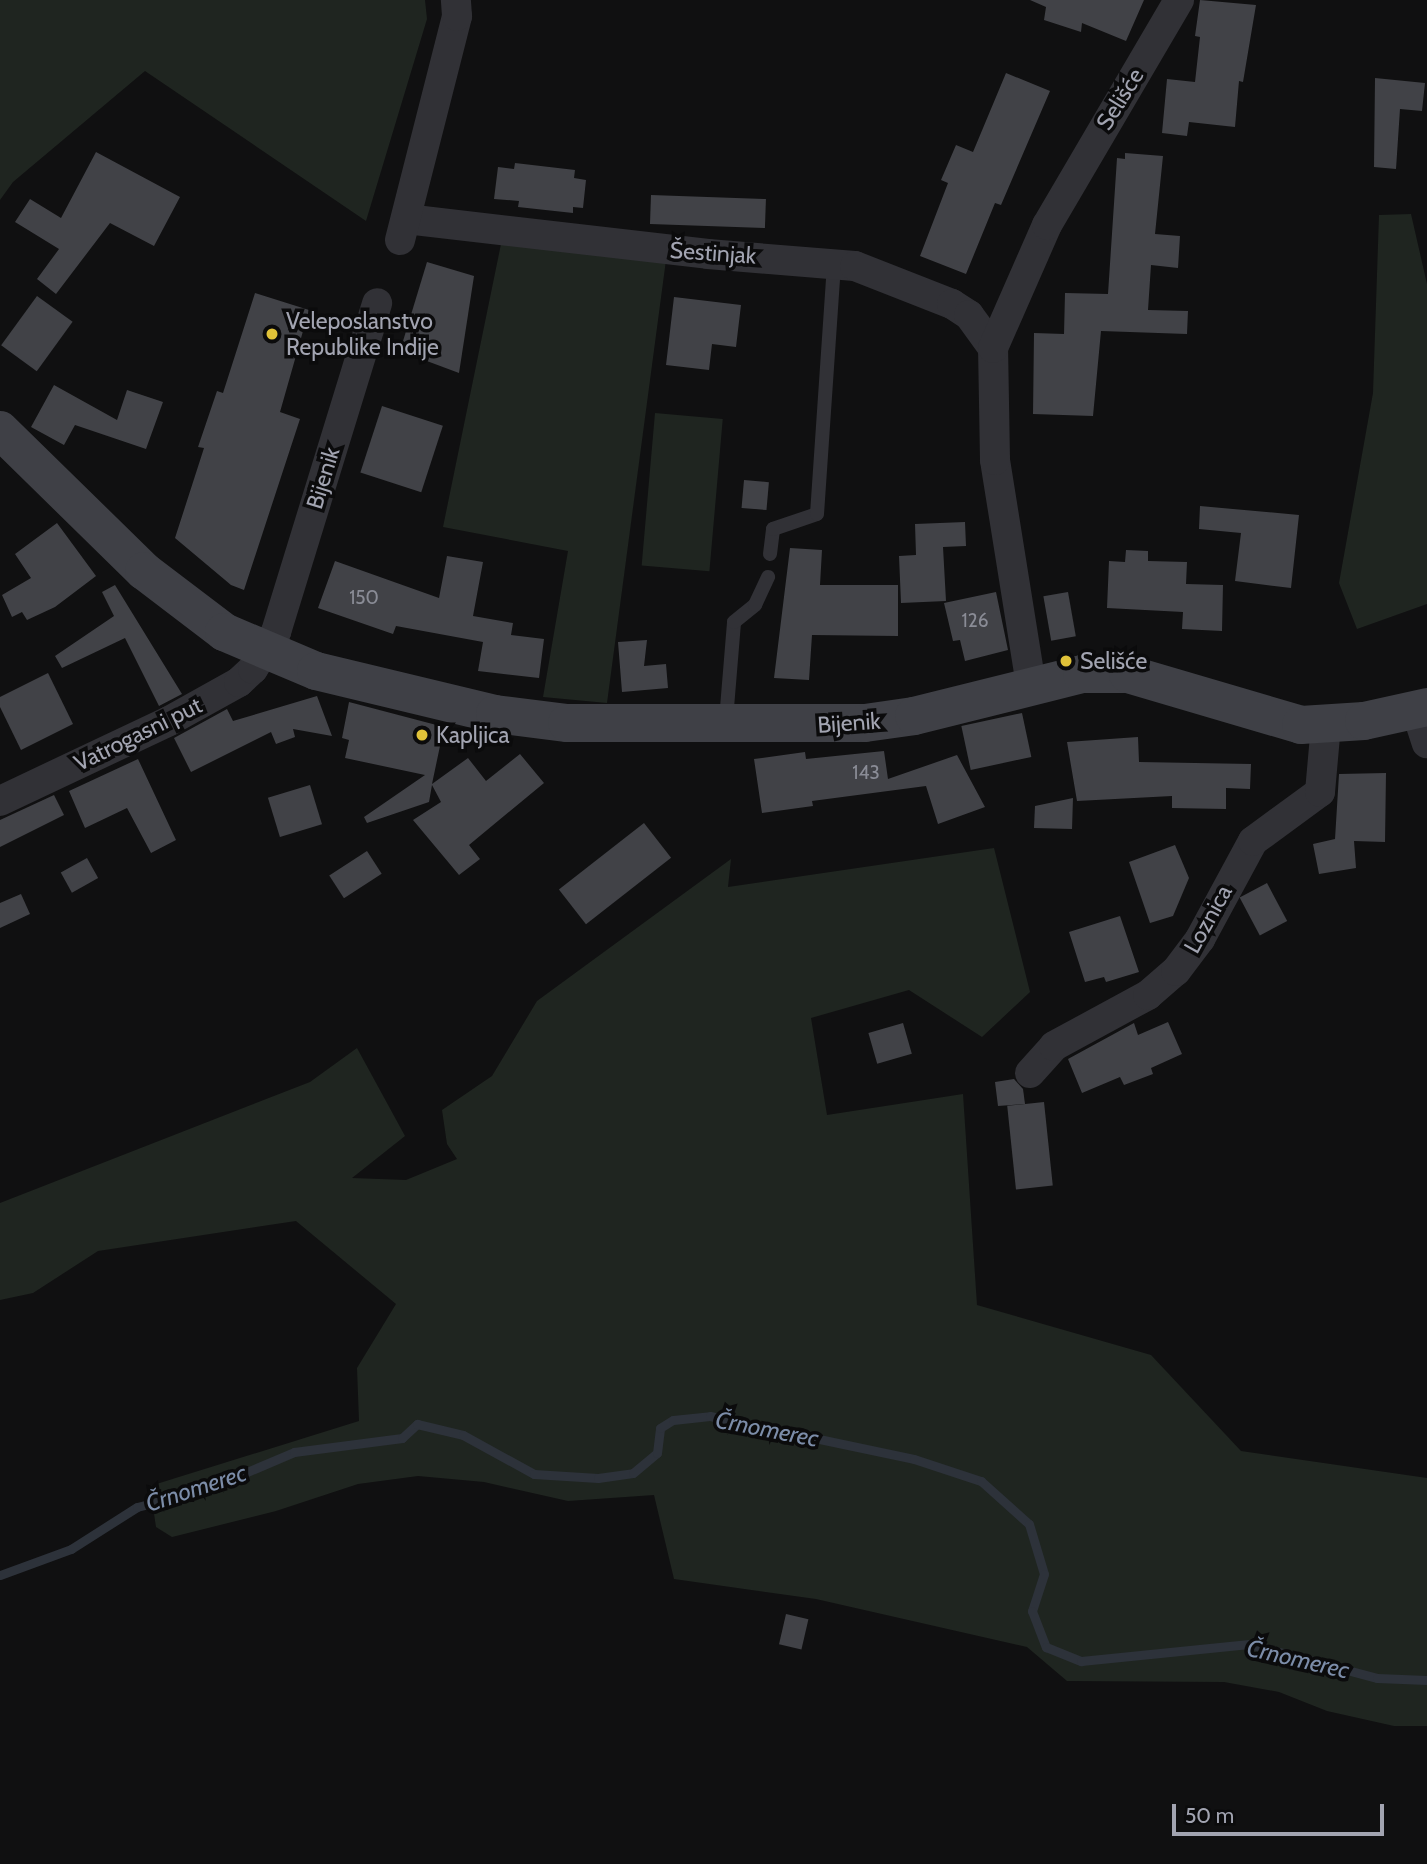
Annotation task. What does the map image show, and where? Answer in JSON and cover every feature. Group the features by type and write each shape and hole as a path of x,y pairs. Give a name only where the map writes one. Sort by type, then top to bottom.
{"main road":[{"name":"Bijenik","path":"0,430 144,571 224,632 265,652 316,671 495,714 568,723 726,725 877,722 914,716 1082,674 1128,674 1246,712 1301,724 1423,720"}],"street":[{"name":"Šestinjak","path":"456,0 457,16 403,230 855,265 952,304 968,314 993,348"},
{"name":"Selišće","path":"1031,685 995,460 993,348 1009,304 1059,202 1179,0"},
{"name":"Bijenik","path":"265,652 276,632 377,303"},
{"name":"Vatrogasni put","path":"0,801 215,696 239,682 265,652"},
{"name":"Loznica","path":"1030,1073 1054,1046 1148,995 1176,971 1200,939 1248,847 1265,829 1320,792 1326,724"}],"lane":[{"path":"770,554 773,529 817,514 834,262"},
{"path":"726,725 734,622 755,605 768,577"}],"shaded area":[{"path":"0,0 425,0 427,19 366,221 145,71 13,182 0,200"},
{"path":"1411,214 1427,284 1427,604 1357,629 1339,583 1373,393 1379,215"},
{"path":"501,244 666,260 607,703 543,697 568,551 443,527"},
{"path":"655,413 723,419 709,571 642,565"},
{"path":"994,848 1030,992 982,1037 909,990 811,1018 827,1115 963,1094 977,1305 1151,1355 1241,1451 1427,1478 1427,1726 1394,1726 1327,1711 1279,1692 1224,1682 1067,1681 1027,1647 816,1599 674,1579 654,1495 568,1501 484,1482 418,1476 358,1484 276,1511 172,1537 156,1527 150,1486 359,1421 357,1368 396,1304 296,1221 98,1251 33,1293 0,1300 0,1203 310,1082 357,1048 405,1136 352,1178 406,1180 457,1159 447,1144 442,1110 492,1076 537,1001 731,859 728,887"}],"building":[{"path":"1030,0 1144,0 1126,41 1082,23 1081,32 1044,20 1046,7"},
{"path":"1200,0 1256,5 1243,82 1239,81 1235,127 1189,122 1187,136 1162,133 1167,79 1195,82 1200,37 1195,36"},
{"path":"1006,73 1050,91 1001,205 995,203 966,274 920,256 948,183 941,180 956,145 973,152"},
{"path":"1375,78 1425,83 1422,111 1400,109 1396,169 1374,167"},
{"path":"96,152 180,197 154,246 110,223 56,294 37,279 59,249 15,222 30,199 61,218"},
{"path":"1125,153 1163,156 1155,234 1180,236 1178,268 1151,265 1148,310 1188,311 1187,334 1101,331 1093,416 1033,414 1034,333 1064,334 1065,293 1108,294 1117,158 1125,159"},
{"path":"515,163 575,170 574,178 586,180 583,208 573,207 573,213 518,207 519,201 494,199 498,167 514,169"},
{"path":"651,195 766,199 765,228 650,224"},
{"path":"427,262 474,276 459,373 400,351"},
{"path":"255,293 309,310 280,412 300,419 244,590 231,585 175,538 204,448 198,447 217,391 223,393"},
{"path":"37,296 73,322 37,371 1,345"},
{"path":"674,297 741,305 736,347 712,344 709,370 666,365"},
{"path":"54,385 117,420 127,390 163,402 146,449 75,425 64,445 31,427"},
{"path":"382,406 443,426 421,492 360,473"},
{"path":"744,480 769,482 766,510 742,508"},
{"path":"1200,506 1299,515 1291,588 1235,581 1241,533 1199,529"},
{"path":"965,522 966,546 943,547 946,601 901,603 899,556 916,555 915,524"},
{"path":"57,523 96,576 55,607 27,620 22,612 12,617 2,595 31,578 15,554"},
{"path":"790,548 822,550 820,585 898,585 898,636 812,635 809,680 774,678"},
{"path":"1126,550 1148,551 1148,561 1187,562 1186,584 1223,585 1222,631 1182,629 1183,612 1107,608 1109,561 1125,562"},
{"path":"447,556 483,562 473,616 513,623 511,635 544,639 539,678 478,671 483,642 396,626 393,634 318,608 335,561 439,598"},
{"path":"115,585 182,694 159,706 125,638 62,668 55,656 114,616 102,592"},
{"path":"996,592 1008,650 965,661 960,640 953,641 944,603"},
{"path":"1068,592 1076,636 1051,641 1043,596"},
{"path":"647,640 644,666 666,664 668,688 622,692 618,642"},
{"path":"48,673 73,724 21,750 0,707 0,697"},
{"path":"317,696 332,736 293,729 295,737 276,744 271,732 191,772 174,738 227,709 233,721"},
{"path":"349,702 444,727 432,784 468,758 486,781 520,754 544,783 469,845 480,859 459,875 413,820 441,802 432,785 429,802 367,823 364,817 425,775 345,758 349,740 342,738"},
{"path":"1022,713 1031,757 971,770 961,726"},
{"path":"1138,737 1139,762 1251,764 1250,789 1226,788 1226,809 1172,808 1172,796 1077,801 1067,742"},
{"path":"884,751 888,779 957,755 985,807 938,824 926,786 812,801 813,806 762,813 754,759 805,752 806,759"},
{"path":"138,759 176,840 151,853 127,808 85,828 69,791"},
{"path":"1386,773 1385,842 1354,841 1356,868 1319,874 1313,844 1335,839 1339,774"},
{"path":"310,785 322,824 280,837 268,798"},
{"path":"54,795 64,815 0,847 0,820"},
{"path":"1073,798 1072,829 1034,828 1035,806"},
{"path":"644,823 671,858 586,924 559,889"},
{"path":"1175,845 1189,878 1173,916 1150,923 1129,862"},
{"path":"367,851 382,874 344,898 329,876"},
{"path":"87,858 98,878 72,893 61,873"},
{"path":"1267,883 1287,921 1260,936 1240,898"},
{"path":"21,894 30,914 0,928 0,903"},
{"path":"1120,916 1139,972 1106,982 1104,977 1085,982 1069,932"},
{"path":"1168,1022 1182,1054 1151,1068 1153,1074 1124,1085 1120,1077 1082,1093 1068,1059 1134,1023 1138,1035"},
{"path":"903,1023 912,1054 877,1064 868,1033"},
{"path":"1014,1079 1023,1089 1025,1104 998,1106 995,1082"},
{"path":"1044,1102 1053,1186 1016,1189 1007,1106"},
{"path":"786,1614 808,1619 801,1649 779,1644"}],"waterway":[{"name":"Črnomerec","path":"0,1575 71,1549 137,1507 207,1489 294,1452 402,1438 417,1424 463,1435 534,1474 598,1478 633,1473 657,1453 660,1428 673,1420 710,1416 914,1459 981,1481 1029,1524 1044,1574 1032,1611 1046,1647 1081,1661 1249,1644 1377,1678 1427,1680"}],"place":[{"name":"Veleposlanstvo Republike Indije","path":"272,334"},
{"name":"Selišće","path":"1066,661"},
{"name":"Kapljica","path":"422,735"}]}
